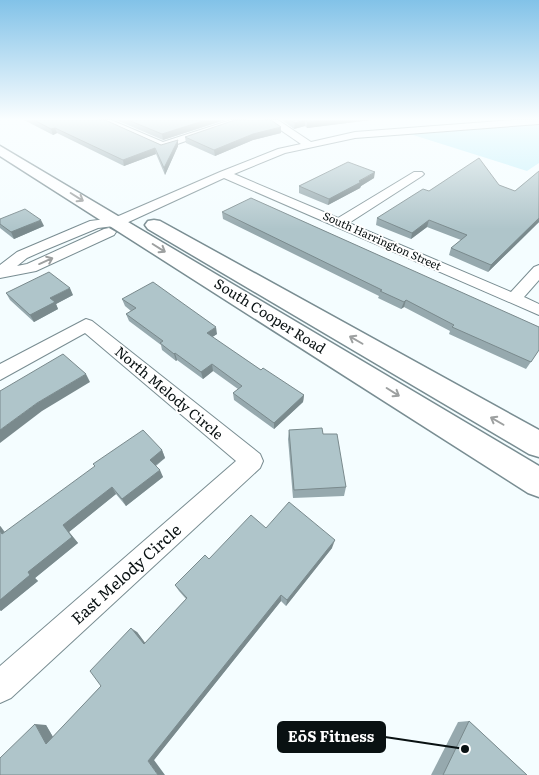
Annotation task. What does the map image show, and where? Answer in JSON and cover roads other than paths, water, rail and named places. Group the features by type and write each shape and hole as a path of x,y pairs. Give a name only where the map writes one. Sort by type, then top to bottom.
{"main road":[{"name":"South Cooper Road","path":"12,156 125,214 539,446"},
{"name":"South Cooper Road","path":"125,214 538,480"}],"street":[{"path":"0,274 31,268 109,232 125,214 267,156"},
{"name":"South Harrington Street","path":"224,174 539,310"},
{"path":"340,223 418,174"},
{"path":"514,299 539,270"},
{"name":"North Melody Circle","path":"0,372 86,325 252,462"},
{"name":"East Melody Circle","path":"0,686 252,462"}],"place":[{"name":"EōS Fitness","path":"465,749"}]}
